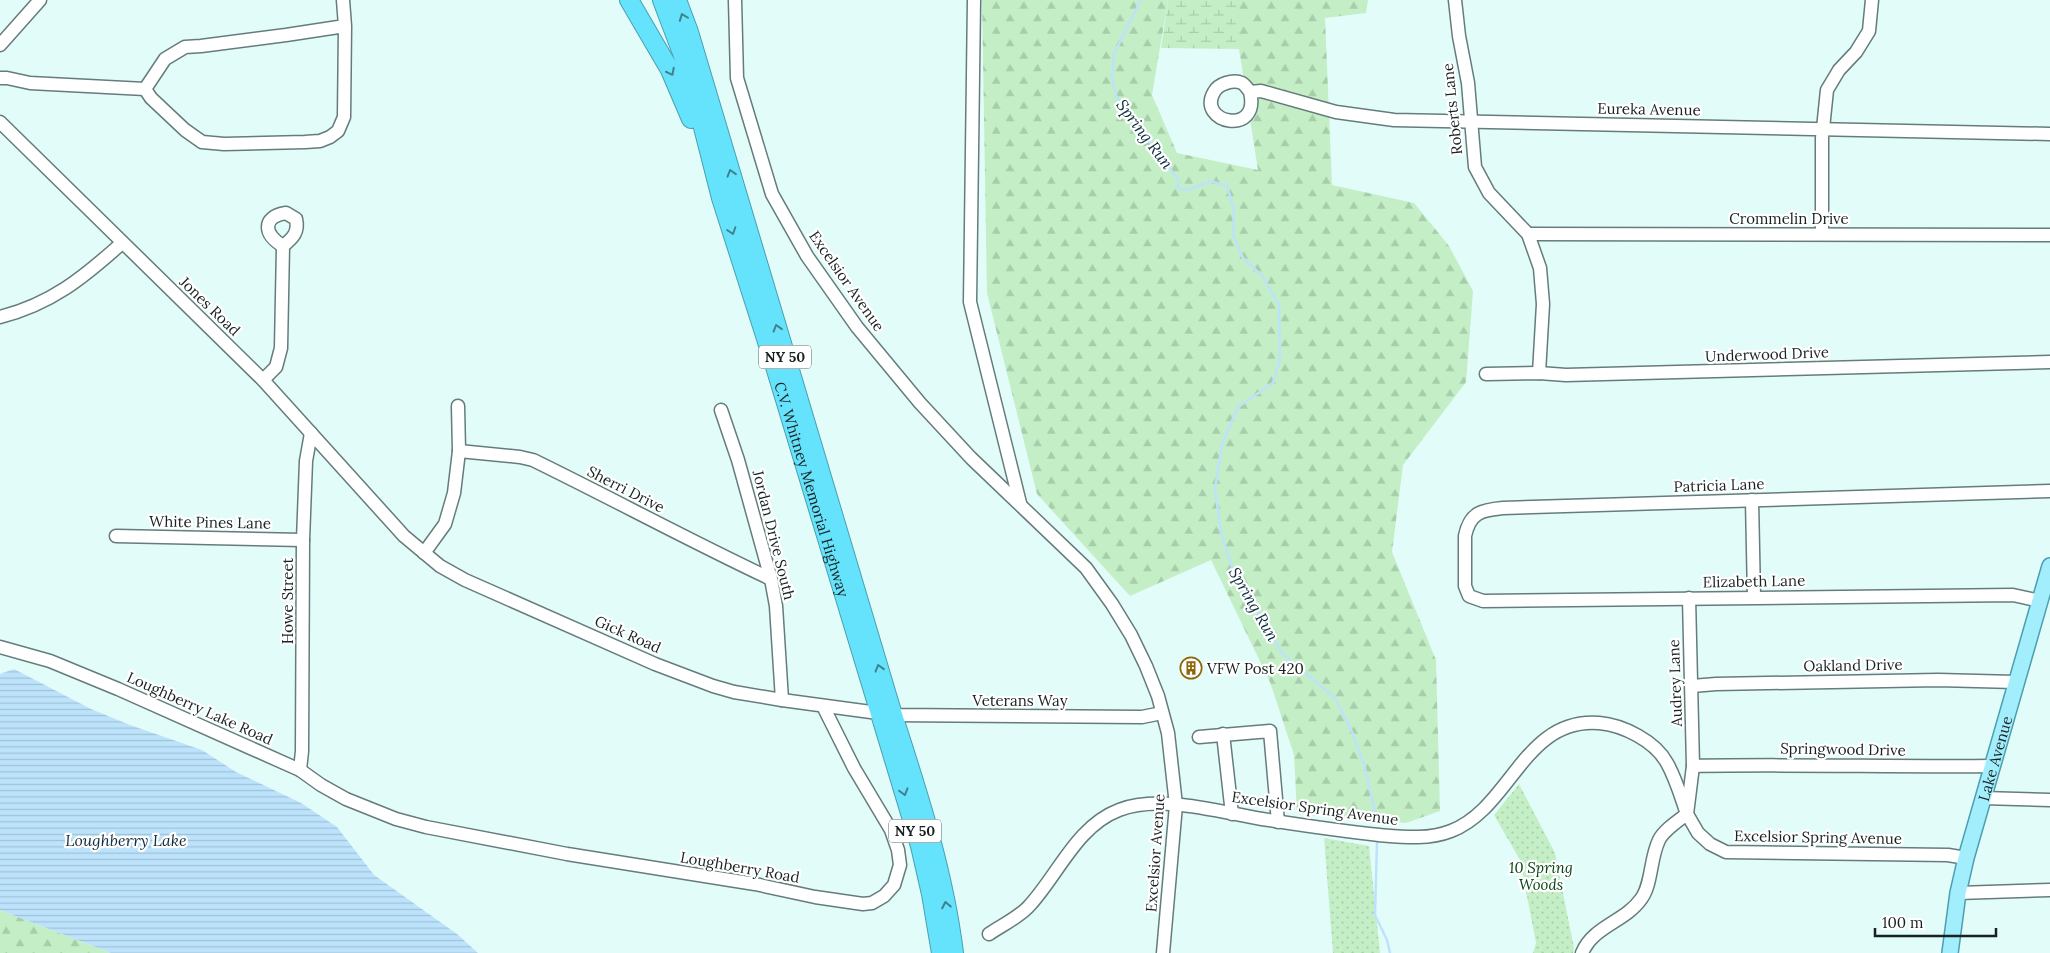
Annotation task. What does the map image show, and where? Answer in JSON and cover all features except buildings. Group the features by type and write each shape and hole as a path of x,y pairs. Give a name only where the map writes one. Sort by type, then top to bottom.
{"highway":[{"path":"629,0 666,62 684,98 721,198"},
{"name":"C.V. Whitney Memorial Highway","path":"662,0 682,53 721,198 886,714 934,850 946,901 954,953"},
{"name":"C.V. Whitney Memorial Highway","path":"677,0 689,32 886,714 920,846 931,894 941,953"}],"main road":[{"name":"Lake Avenue","path":"1950,953 1958,893 1966,858 2049,572"}],"street":[{"path":"0,44 40,0"},
{"path":"145,89 151,98 185,130 202,142 224,144 320,141 338,132 344,117 345,26 343,0"},
{"name":"Excelsior Avenue","path":"735,0 737,78 772,194 817,272 876,350 920,403 972,458 1086,568 1132,635 1146,666 1168,733 1176,805 1163,953"},
{"path":"974,0 970,302 1020,503"},
{"name":"Roberts Lane","path":"1455,0 1459,36 1468,82 1473,157 1480,178 1489,194 1528,234 1540,268 1543,304 1539,373"},
{"path":"1822,234 1826,90 1838,70 1856,52 1869,31 1872,0"},
{"path":"145,89 164,59 184,47 258,39 345,26"},
{"path":"0,78 30,83 145,89"},
{"name":"Eureka Avenue","path":"1256,91 1366,118 1472,122 2050,134"},
{"name":"Jones Road","path":"0,122 122,244 263,380 390,521"},
{"name":"Crommelin Drive","path":"1528,234 2050,235"},
{"path":"0,317 42,303 58,295 81,279 122,244"},
{"path":"263,380 276,367 281,348 284,246"},
{"name":"Underwood Drive","path":"1486,374 1539,373 1566,375 2050,362"},
{"path":"424,554 446,524 454,493 459,451 458,406"},
{"name":"Jordan Drive South","path":"721,410 738,460 771,579 776,606 782,700"},
{"name":"Howe Street","path":"300,770 302,751 303,540 306,461 311,433"},
{"name":"Sherri Drive","path":"459,451 533,460 618,501 702,547 771,579"},
{"name":"Patricia Lane","path":"1469,596 1465,586 1467,528 1476,513 1486,510 2050,490"},
{"path":"1752,500 1754,597"},
{"name":"Gick Road","path":"390,521 424,554 440,566 465,580 655,664 720,688 782,700 886,714"},
{"name":"White Pines Lane","path":"116,536 303,540"},
{"name":"Elizabeth Lane","path":"1469,596 1475,600 1483,601 2014,595 2040,601"},
{"name":"Audrey Lane","path":"1688,598 1693,766"},
{"name":"Loughberry Lake Road","path":"0,647 50,661 118,689 300,770 320,785 380,814"},
{"name":"Oakland Drive","path":"1692,686 1938,680 2016,682"},
{"name":"Loughberry Road","path":"380,814 426,827 567,854 755,884 815,897 863,904 872,903 884,896 894,885 900,865 898,850 891,830 854,768 823,706"},
{"name":"Veterans Way","path":"886,714 1142,717 1162,713"},
{"name":"Excelsior Spring Avenue","path":"989,934 1028,907 1080,838 1104,816 1121,809 1162,803 1324,829 1408,837 1436,836 1452,831 1474,819 1488,806 1524,759 1550,735 1570,726 1586,722 1622,727 1650,745 1666,760 1675,779 1687,814 1698,833 1710,844 1726,852 1948,855 1966,858"},
{"path":"1199,736 1270,731 1278,822"},
{"path":"1223,734 1232,814"},
{"name":"Springwood Drive","path":"1693,766 1759,764 1881,767 1992,766"},
{"path":"1582,953 1586,944 1602,928 1627,912 1642,899 1654,852 1660,838 1687,814 1693,766"},
{"path":"1983,798 2050,800"},
{"path":"1958,893 2050,890"}],"green space":[{"path":"982,0 1168,0 1152,95 1177,153 1258,170 1239,49 1239,0 1368,0 1366,13 1325,18 1332,185 1414,203 1449,246 1473,291 1466,382 1403,465 1392,552 1436,660 1440,811 1406,823 1297,814 1294,755 1270,682 1211,560 1130,596 1037,494 987,293"},
{"path":"1168,0 1239,0 1239,49 1161,48"},
{"name":"10 Spring Woods","path":"1519,784 1555,853 1574,948 1573,953 1533,953 1536,943 1520,860 1494,815"},
{"path":"1324,838 1369,846 1380,953 1333,953"},
{"path":"0,910 111,953 0,953"}],"water":[{"name":"Loughberry Lake","path":"14,669 91,709 202,750 236,772 301,803 337,827 374,875 457,934 478,953 111,953 0,910 0,674"}],"waterway":[{"name":"Spring Run","path":"1141,0 1114,54 1112,78 1117,98 1179,181 1177,188 1189,190 1210,181 1227,186 1234,210 1233,235 1243,258 1263,277 1279,305 1280,360 1273,383 1238,407 1222,444 1215,489 1221,533 1234,573 1283,654 1335,698 1353,734 1364,765 1377,820"},
{"name":"Spring Run","path":"1377,842 1375,915 1387,940 1390,953"}],"place":[{"name":"VFW Post 420","path":"1191,668"}]}
